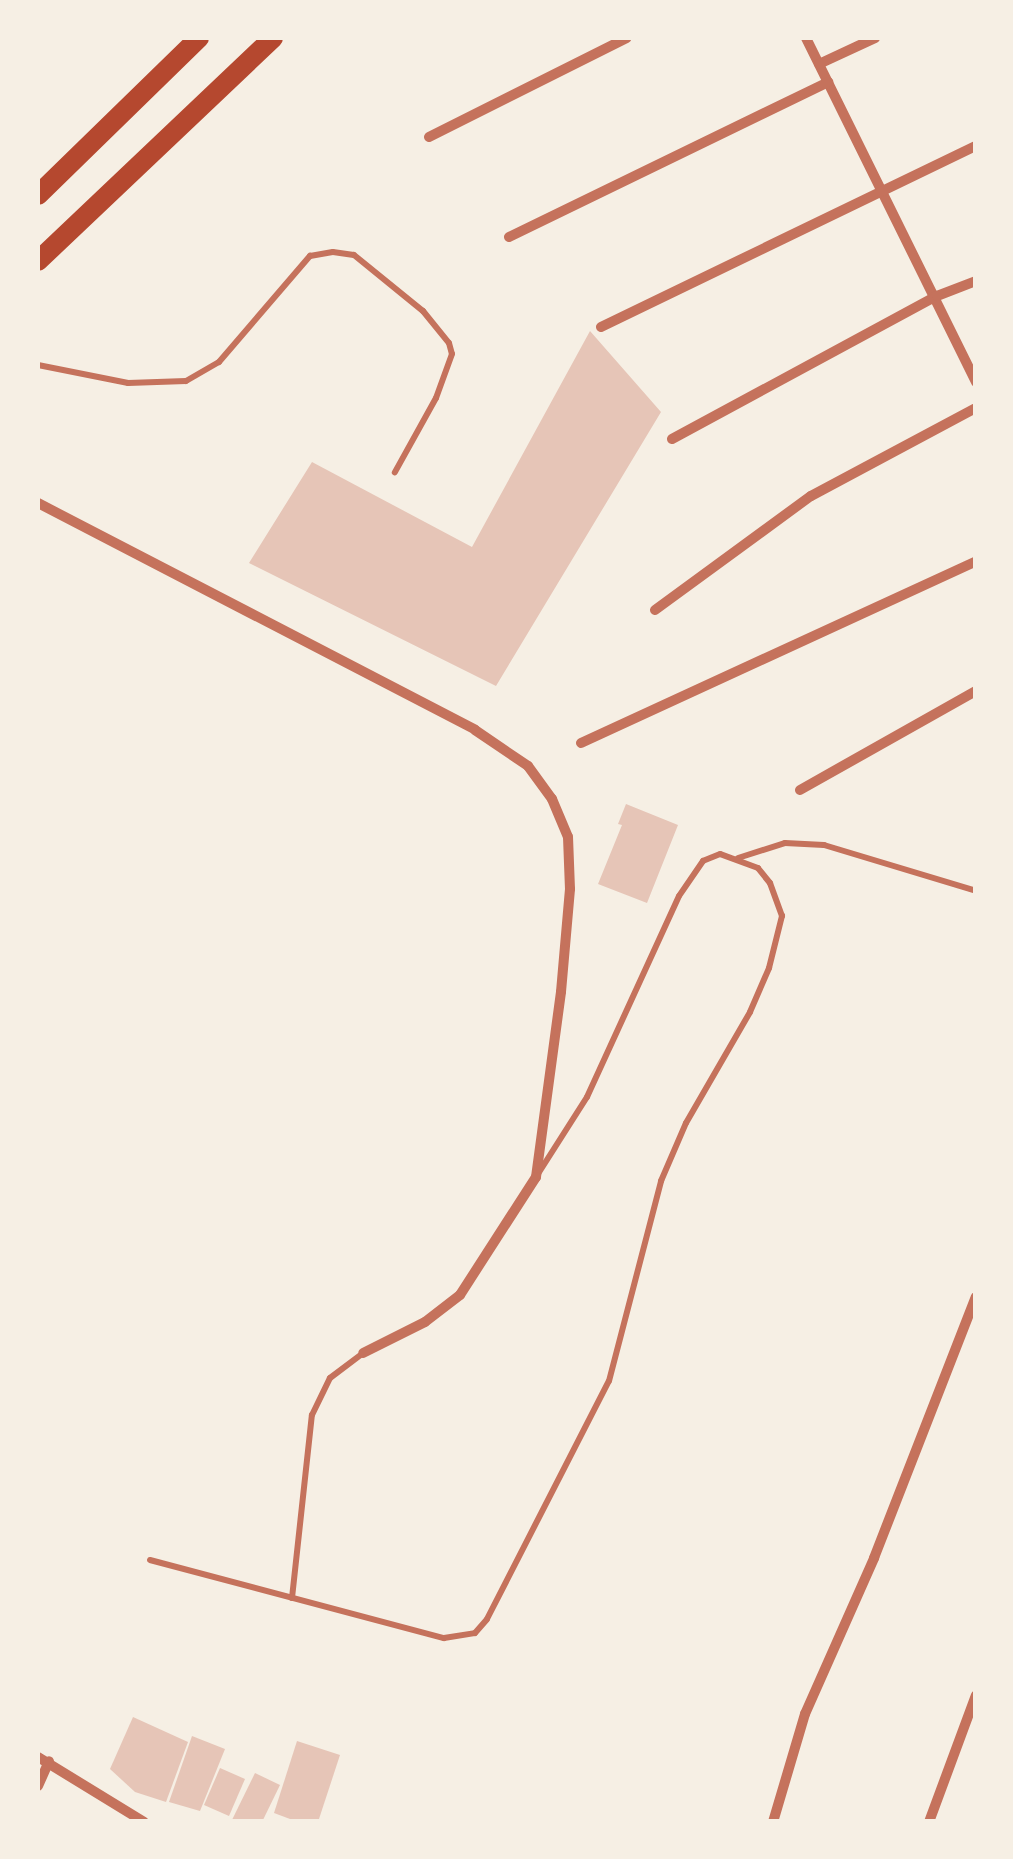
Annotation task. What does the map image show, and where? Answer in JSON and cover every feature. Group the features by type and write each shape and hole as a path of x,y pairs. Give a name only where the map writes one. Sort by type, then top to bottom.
{"main road":[{"path":"38,196 200,38"},
{"path":"38,261 274,38"}],"street":[{"path":"429,137 626,38"},
{"path":"806,38 937,296 976,382"},
{"path":"819,64 875,38"},
{"path":"510,237 828,82"},
{"path":"601,327 976,146"},
{"path":"672,439 937,296 976,281"},
{"path":"655,610 811,496 976,408"},
{"path":"38,503 475,730 528,766 552,799 568,838 570,888 536,1178 460,1295 425,1322 363,1353"},
{"path":"581,743 976,561"},
{"path":"800,790 976,691"},
{"path":"773,1822 805,1714 874,1558 976,1297"},
{"path":"929,1822 976,1695"},
{"path":"38,1786 43,1759 144,1822"}],"lane":[{"path":"38,365 128,383 186,381 220,362 310,256 354,255 423,311 449,342 452,354 436,398 395,472"},
{"path":"738,858 786,843 824,844 976,891"},
{"path":"150,1560 444,1638 475,1633 487,1619 608,1380 623,1338 661,1181 686,1123 750,1012 769,968 782,916 770,883 758,868 720,854 703,861 679,896 587,1097 536,1178"},
{"path":"292,1598 312,1414 330,1378 363,1353"}],"building":[{"path":"590,331 661,412 496,686 249,563 312,462 472,547"},
{"path":"626,804 678,825 647,903 598,884 622,825 618,824"},
{"path":"133,1717 188,1742 166,1802 135,1792 110,1769"},
{"path":"192,1736 225,1749 200,1811 169,1802"},
{"path":"297,1741 340,1755 318,1822 298,1822 274,1813"},
{"path":"220,1768 245,1779 229,1816 204,1805"},
{"path":"255,1773 280,1785 262,1822 231,1822"}]}
